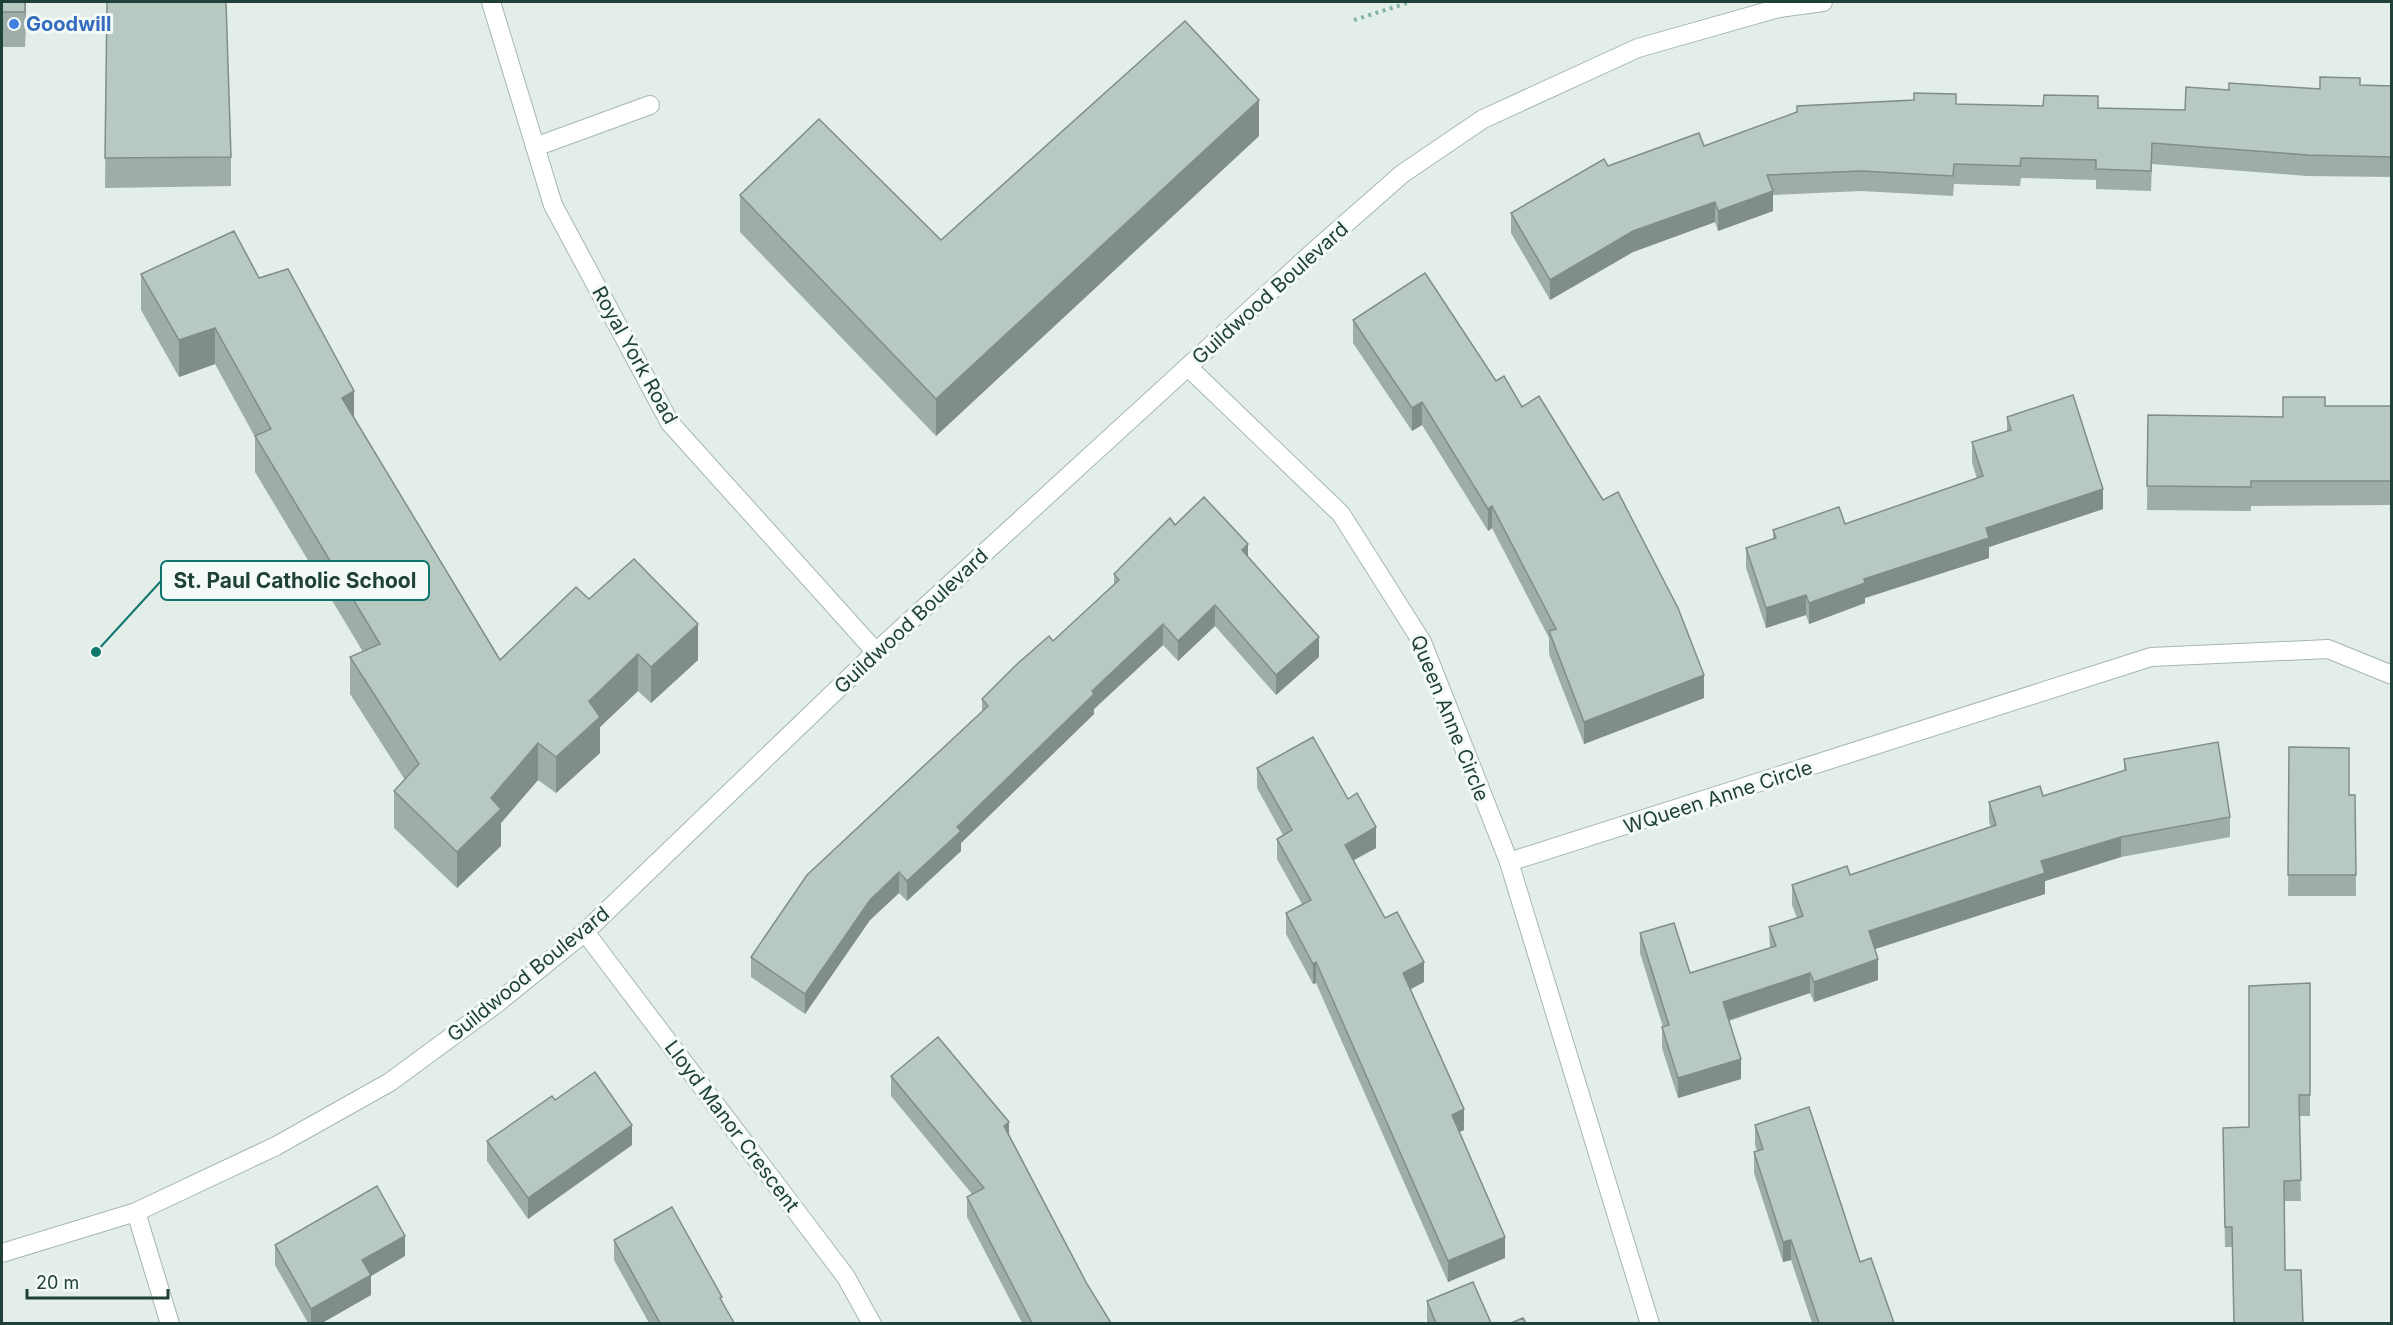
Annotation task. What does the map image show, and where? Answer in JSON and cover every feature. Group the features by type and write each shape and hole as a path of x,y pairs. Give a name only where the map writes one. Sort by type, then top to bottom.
{"street":[{"name":"Royal York Road","path":"491,2 554,205 670,423 876,652"},
{"name":"Guildwood Boulevard","path":"2,1253 136,1212 276,1146 390,1082 496,1004 585,932 876,652 1310,255 1402,174 1483,118 1638,48 1779,8 1823,2"},
{"path":"535,147 650,105"},
{"name":"Queen Anne Circle","path":"1188,368 1341,514 1422,642 1509,862"},
{"name":"WQueen Anne Circle","path":"1509,862 2151,657 2328,649 2391,675"},
{"path":"1509,862 1650,1323"},
{"name":"Lloyd Manor Crescent","path":"585,932 846,1277 872,1323"},
{"path":"136,1212 170,1323"}],"path":[{"path":"1354,20 1410,2"}],"building":[{"path":"2,2 25,2 25,12 2,12"},
{"path":"107,2 226,2 231,157 105,158"},
{"path":"1185,21 1259,100 936,399 740,195 819,119 941,240"},
{"path":"2320,77 2360,78 2360,85 2391,86 2391,157 2307,155 2152,143 2151,171 2096,169 2096,160 2021,158 2020,166 1954,164 1953,176 1861,171 1767,175 1773,191 1718,211 1715,202 1633,231 1550,280 1511,213 1604,159 1608,166 1699,133 1704,146 1797,112 1797,106 1914,100 1914,93 1956,94 1956,104 2043,106 2044,95 2098,96 2098,108 2185,110 2186,87 2229,90 2229,83 2320,89"},
{"path":"234,231 259,278 288,269 354,391 342,398 500,660 576,587 589,599 634,559 698,624 651,667 638,654 589,701 600,717 556,757 538,743 491,798 501,809 457,852 394,791 419,764 350,657 380,644 255,436 271,429 215,328 179,340 141,274"},
{"path":"1425,273 1496,381 1504,376 1522,407 1539,396 1603,500 1618,492 1678,608 1704,675 1584,722 1549,631 1556,629 1492,506 1488,509 1422,402 1412,408 1353,320"},
{"path":"2073,395 2103,489 1986,528 1989,538 1864,579 1865,583 1809,603 1806,595 1766,608 1746,548 1776,538 1773,530 1839,507 1845,524 1983,476 1972,442 2011,430 2007,417"},
{"path":"2283,397 2325,397 2325,406 2391,406 2391,481 2251,481 2251,487 2147,486 2148,415 2283,417"},
{"path":"1204,497 1248,544 1242,550 1319,637 1276,675 1215,605 1178,641 1163,624 1092,691 1094,694 957,827 961,831 907,881 899,872 870,900 805,994 751,957 807,875 988,706 982,699 1015,666 1049,636 1053,641 1119,580 1114,574 1170,518 1175,525"},
{"path":"1313,737 1348,799 1357,793 1376,827 1345,845 1385,918 1397,912 1424,962 1403,973 1464,1109 1452,1115 1505,1237 1448,1261 1316,962 1313,964 1286,913 1311,900 1277,839 1292,830 1257,768"},
{"path":"2218,742 2230,817 2121,837 2041,861 2045,873 1869,931 1878,959 1814,982 1810,973 1723,1002 1741,1059 1678,1078 1662,1027 1669,1025 1640,933 1674,923 1690,973 1776,946 1769,927 1803,916 1792,885 1847,866 1850,875 1996,825 1989,802 2040,786 2043,796 2126,770 2124,759"},
{"path":"2289,747 2349,748 2349,795 2355,795 2356,875 2288,875"},
{"path":"2310,983 2310,1095 2299,1095 2301,1180 2284,1181 2285,1270 2301,1270 2303,1323 2234,1323 2232,1227 2225,1227 2223,1128 2249,1127 2249,986"},
{"path":"938,1037 1009,1122 1004,1126 1087,1284 1111,1323 1032,1323 967,1197 984,1188 891,1076"},
{"path":"595,1072 632,1125 528,1198 487,1141 552,1096 555,1100"},
{"path":"1809,1107 1860,1262 1871,1258 1894,1323 1819,1323 1791,1240 1783,1242 1754,1152 1763,1149 1755,1125"},
{"path":"377,1186 405,1236 362,1260 371,1275 311,1309 275,1245"},
{"path":"672,1207 734,1323 660,1323 614,1240"},
{"path":"1473,1282 1491,1323 1436,1323 1427,1301"},
{"path":"1523,1318 1526,1323 1511,1323"}],"place":[{"name":"Goodwill","path":"14,24"},
{"name":"St. Paul Catholic School","path":"96,652"}]}
